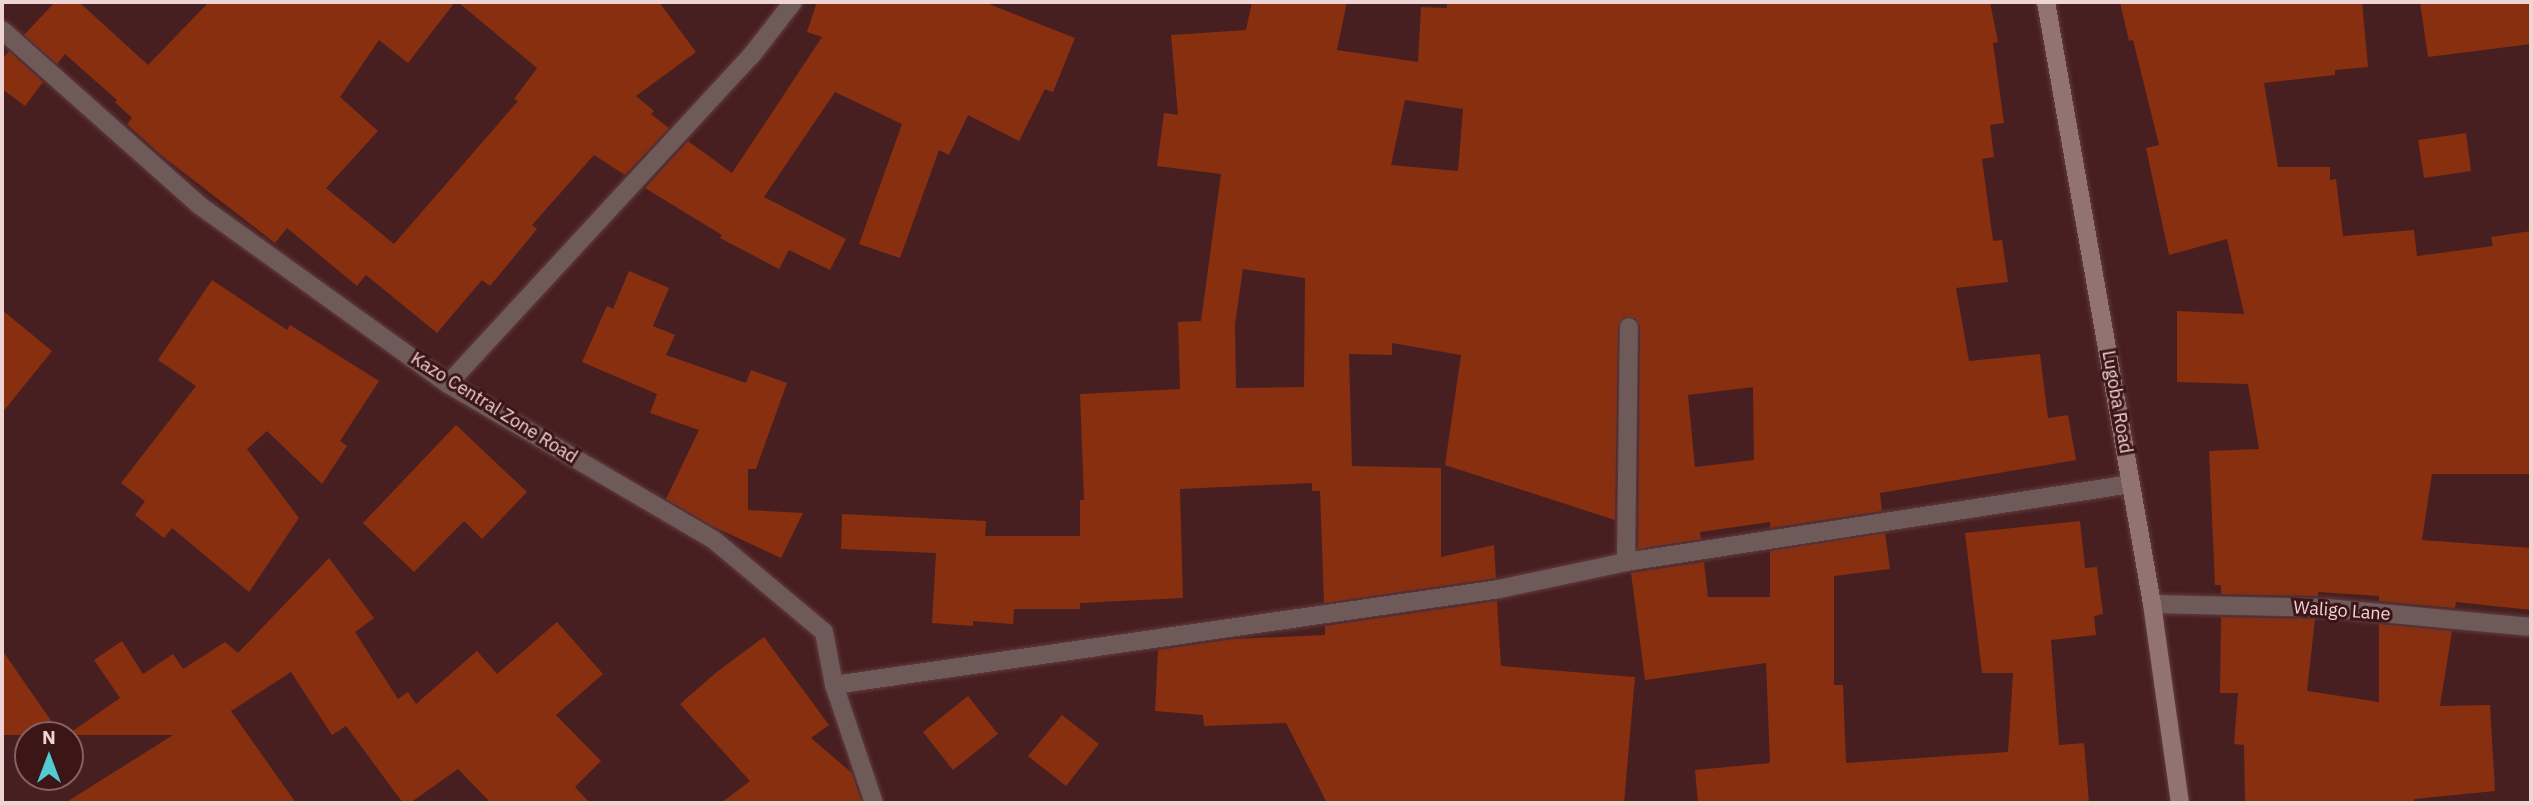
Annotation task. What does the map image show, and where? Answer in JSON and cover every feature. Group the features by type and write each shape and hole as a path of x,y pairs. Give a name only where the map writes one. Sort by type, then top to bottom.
{"street":[{"path":"448,384 751,56 793,2"},
{"name":"Lugoba Road","path":"2046,2 2152,604 2180,803"},
{"name":"Kazo Central Zone Road","path":"2,30 199,205 448,384 714,540 824,632 834,685 873,803"},
{"path":"1626,562 1629,327"},
{"path":"834,685 1499,589 1626,562 2131,484"},
{"name":"Waligo Lane","path":"2152,604 2327,608 2531,627"}],"building":[{"path":"55,2 79,2 148,65 209,2 455,2 408,63 379,40 340,97 378,131 326,188 394,244 518,101 514,99 537,68 458,2 659,2 696,52 636,96 654,111 651,114 669,128 625,175 594,155 532,225 537,229 490,286 482,280 437,333 366,275 357,286 287,228 275,243 161,155 127,124 132,118 115,102 117,100 65,54 57,64 24,35"},
{"path":"817,2 984,2 1075,38 1053,92 1045,89 1019,141 968,115 949,155 939,150 900,258 859,244 902,124 835,92 764,197 846,239 830,270 789,250 779,269 720,238 722,235 645,188 688,141 732,173 822,37 807,32"},
{"path":"1252,2 1347,2 1337,50 1418,62 1421,7 1447,8 1447,2 1990,2 1998,42 1993,43 2004,123 1990,125 1994,157 1982,159 1993,241 2002,240 2008,282 1956,288 1969,361 2040,354 2048,418 2068,415 2076,460 1880,493 1882,511 1770,528 1770,522 1700,532 1701,539 1638,549 1640,327 1635,318 1624,317 1618,327 1615,520 1445,465 1461,355 1392,343 1392,355 1349,354 1352,466 1441,468 1441,557 1494,545 1496,578 1324,603 1320,491 1312,491 1312,483 1180,489 1183,598 1080,603 1080,609 1014,609 1013,624 973,621 973,626 932,623 936,553 841,549 842,514 986,521 985,536 1080,536 1080,500 1084,500 1080,394 1180,389 1178,322 1201,321 1221,174 1157,166 1164,113 1178,115 1171,35 1246,30","holes":["1405,100 1463,109 1458,171 1391,165","1243,269 1305,278 1304,387 1236,388 1235,324","1753,387 1754,460 1695,467 1688,395"]},
{"path":"2120,2 2362,2 2368,67 2335,70 2335,75 2264,83 2278,167 2330,167 2330,180 2336,179 2343,236 2414,230 2417,256 2493,246 2491,237 2531,231 2531,474 2432,474 2422,540 2531,548 2531,610 2456,602 2455,608 2379,601 2379,596 2318,592 2318,596 2221,594 2221,585 2215,585 2209,451 2259,449 2248,384 2177,382 2177,311 2244,314 2227,239 2169,255 2146,148 2159,145 2133,40 2129,41"},
{"path":"2420,2 2531,2 2531,44 2428,57"},
{"path":"9,51 43,82 25,106 2,89 2,59"},
{"path":"2466,133 2471,171 2424,178 2418,140"},
{"path":"629,271 669,288 653,326 675,335 666,355 746,383 751,370 787,383 756,469 748,469 748,510 803,513 781,558 712,526 666,499 699,430 650,413 657,394 582,362 607,306 613,309"},
{"path":"212,280 287,330 290,325 379,381 340,441 347,446 322,484 267,431 247,449 299,518 249,592 172,528 164,538 135,515 145,501 121,483 196,386 158,360"},
{"path":"2,310 52,351 2,413"},
{"path":"456,425 527,492 482,539 464,521 414,572 363,523"},
{"path":"2080,521 2085,568 2097,567 2103,614 2094,616 2096,635 2051,640 2059,745 2084,743 2089,803 1698,803 1695,770 1770,763 1766,663 1645,680 1631,573 1704,562 1708,597 1770,597 1770,551 1885,533 1890,569 1834,576 1834,685 1843,685 1846,763 2008,752 2013,673 1982,673 1965,533"},
{"path":"329,558 374,618 355,632 398,699 408,692 416,704 477,651 497,674 557,622 603,674 556,715 601,761 575,787 590,803 491,803 458,769 410,803 403,803 346,726 332,735 291,672 231,711 296,803 65,803 173,735 84,735 84,723 120,698 94,660 122,641 143,674 173,654 183,669 225,642 238,653"},
{"path":"1497,601 1501,666 1635,677 1624,803 1327,803 1286,723 1204,726 1203,715 1155,711 1158,650 1234,639 1325,635 1325,626"},
{"path":"2221,617 2315,619 2307,691 2379,702 2379,624 2452,631 2440,706 2490,705 2495,791 2414,799 2414,803 2245,802 2244,745 2234,744 2238,693 2220,693"},
{"path":"764,637 829,725 811,738 852,773 862,803 721,803 750,781 680,704 718,671"},
{"path":"2,650 51,721 14,721 14,735 2,735"},
{"path":"968,696 998,734 953,770 923,732"},
{"path":"1062,715 1099,744 1066,786 1028,756"}]}
